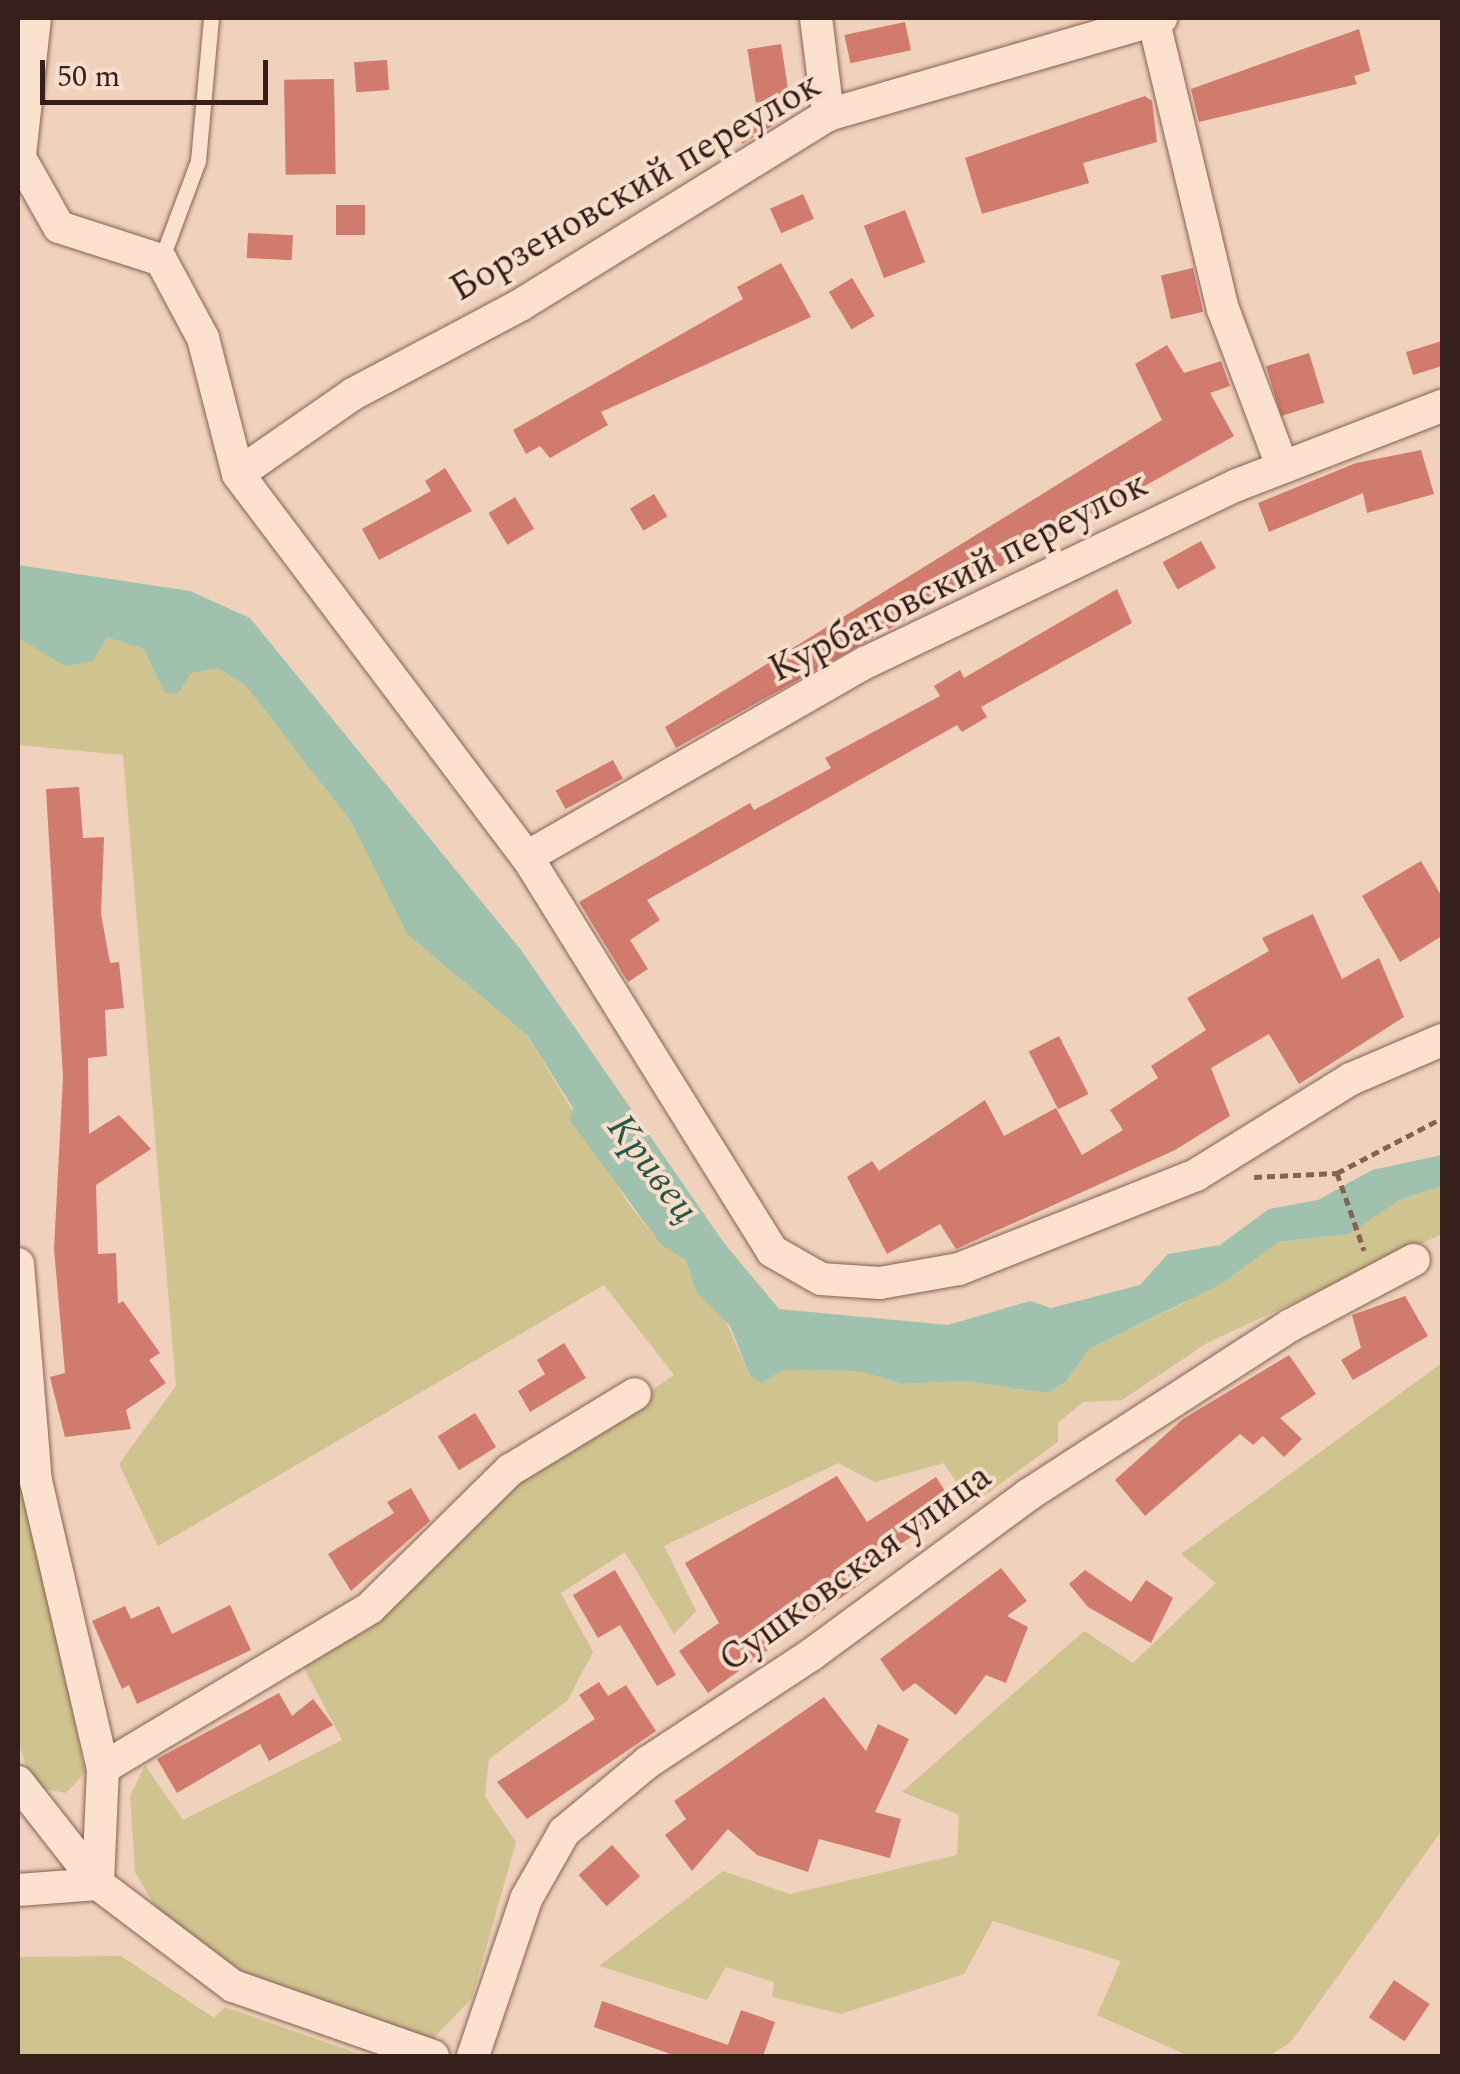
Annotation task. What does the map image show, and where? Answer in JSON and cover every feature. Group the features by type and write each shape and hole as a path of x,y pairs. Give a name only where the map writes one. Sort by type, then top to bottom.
{"street":[{"path":"34,18 19,166 60,226 162,260 203,338 238,474 528,857 772,1251 822,1279 880,1283 959,1269 1196,1175 1351,1079 1442,1040"},
{"path":"816,18 828,115"},
{"path":"1156,18 1223,309 1282,466"},
{"name":"Борзеновский переулок","path":"238,474 353,394 522,304 828,115 1156,18"},
{"name":"Курбатовский переулок","path":"528,857 865,663 1282,466 1442,406"},
{"name":"Сушковская улица","path":"472,2056 526,1899 564,1832 648,1762 811,1655 1028,1494 1291,1325 1414,1260"},
{"path":"18,1264 36,1481 103,1768 98,1884"},
{"path":"103,1768 370,1608 510,1470 635,1394"},
{"path":"18,1782 98,1884 234,1986 433,2056"},
{"path":"18,1890 98,1884"}],"lane":[{"path":"162,260 198,161 211,18"}],"path":[{"path":"1196,1175 1337,1173 1442,1118"},
{"path":"1337,1173 1366,1256"}],"shaded area":[{"path":"107,636 144,649 162,676 218,668 246,686 351,822 407,934 527,1035 626,1200 661,1245 686,1260 696,1292 726,1322 750,1376 762,1383 783,1370 859,1371 902,1384 966,1381 1047,1393 1066,1382 1089,1349 1186,1302 1278,1242 1349,1234 1403,1198 1442,1186 1442,1234 1207,1343 1122,1400 1083,1402 1058,1423 1058,1442 971,1505 944,1463 875,1482 838,1463 664,1546 696,1611 674,1634 625,1552 561,1593 593,1652 567,1701 489,1759 485,1797 516,1842 472,1998 429,2043 240,1979 162,1918 135,1872 130,1796 145,1765 183,1820 342,1740 302,1664 532,1470 674,1375 604,1285 158,1546 119,1464 176,1386 123,755 18,745 18,638 65,666"},
{"path":"1442,1363 1442,1830 1290,2043 1268,2056 1189,2056 1097,2015 1121,1961 993,1921 964,1974 841,2014 772,1997 774,1982 726,1967 707,2000 599,1966 723,1871 790,1894 957,1855 959,1815 902,1792 1084,1631 1133,1663 1216,1583 1181,1554"},
{"path":"18,1390 26,1486 85,1773 66,1793 34,1787 18,1743"},
{"path":"121,1956 214,2018 225,2007 365,2056 18,2056 18,1957"}],"water":[{"name":"Кривец","path":"18,565 190,591 250,618 521,950 724,1243 779,1309 948,1325 1030,1301 1051,1308 1140,1285 1168,1254 1220,1245 1269,1209 1318,1200 1372,1170 1442,1155 1442,1186 1403,1198 1349,1234 1278,1242 1221,1284 1089,1349 1066,1382 1047,1393 966,1381 902,1384 859,1371 783,1370 762,1383 750,1376 730,1326 696,1292 686,1260 661,1245 570,1120 573,1108 527,1035 407,934 351,822 246,686 218,668 191,673 178,694 165,693 144,649 107,637 93,661 65,666 18,638"}],"building":[{"path":"905,22 911,50 850,63 844,35"},
{"path":"1359,29 1370,71 1354,76 1357,84 1199,122 1191,89"},
{"path":"781,44 789,97 756,103 747,49"},
{"path":"387,60 389,90 356,92 354,62"},
{"path":"334,79 336,174 286,175 284,80"},
{"path":"1145,96 1152,101 1157,142 1083,163 1089,183 982,214 965,158"},
{"path":"771,117 772,126 742,144 739,122"},
{"path":"803,194 814,219 781,233 770,209"},
{"path":"336,205 365,205 365,235 336,235"},
{"path":"905,210 925,262 884,278 864,226"},
{"path":"248,233 293,235 292,260 247,258"},
{"path":"781,263 811,317 601,412 608,425 550,458 540,446 526,454 513,430 743,299 737,287"},
{"path":"1193,268 1203,312 1171,319 1161,275"},
{"path":"852,278 875,316 852,330 829,292"},
{"path":"1442,341 1442,366 1413,375 1406,352"},
{"path":"1167,345 1184,373 1221,361 1230,386 1210,393 1234,436 676,748 665,727 1162,420 1135,364"},
{"path":"1309,353 1324,403 1281,416 1266,366"},
{"path":"1421,450 1434,494 1367,513 1363,493 1269,532 1258,503 1356,463"},
{"path":"445,468 472,511 379,560 362,529 431,491 425,481"},
{"path":"654,494 667,516 643,531 630,508"},
{"path":"515,497 534,529 507,545 488,513"},
{"path":"1201,541 1216,568 1178,589 1163,562"},
{"path":"1117,589 1132,623 981,707 987,717 962,732 957,725 647,900 660,920 630,940 648,969 628,982 579,902 750,803 754,810 831,768 825,758 940,696 934,686 960,670 964,678"},
{"path":"613,760 623,779 565,809 556,791"},
{"path":"79,787 83,838 104,837 101,914 110,963 119,962 124,1008 105,1010 107,1056 88,1058 89,1134 119,1115 151,1149 96,1185 98,1254 116,1253 118,1304 123,1301 160,1353 149,1360 166,1383 126,1410 131,1429 65,1437 50,1377 65,1373 54,1249 63,1077 46,789"},
{"path":"1421,861 1442,897 1442,936 1400,962 1362,896"},
{"path":"1313,914 1342,979 1379,958 1404,1017 1299,1084 1269,1034 1211,1068 1230,1116 1175,1150 956,1249 940,1224 887,1254 847,1177 872,1161 879,1171 985,1100 1004,1136 1056,1108 1082,1155 1123,1130 1110,1110 1158,1078 1151,1066 1206,1030 1187,998 1269,951 1262,938"},
{"path":"1059,1036 1089,1094 1058,1109 1029,1051"},
{"path":"1405,1296 1428,1336 1353,1380 1341,1360 1361,1348 1352,1315"},
{"path":"564,1343 586,1378 530,1412 518,1391 545,1374 537,1360"},
{"path":"1289,1355 1316,1394 1280,1418 1302,1439 1284,1457 1263,1436 1253,1445 1240,1434 1145,1516 1115,1480 1183,1419"},
{"path":"475,1413 496,1447 459,1470 438,1436"},
{"path":"837,1476 867,1522 936,1477 951,1500 926,1516 931,1524 864,1568 870,1577 708,1693 679,1651 719,1623 685,1563"},
{"path":"411,1488 430,1521 351,1591 328,1554 394,1513 387,1502"},
{"path":"1001,1568 1027,1601 1007,1616 1028,1627 1006,1683 986,1675 956,1715 915,1683 903,1692 880,1659"},
{"path":"615,1570 676,1675 657,1686 620,1625 598,1638 573,1595"},
{"path":"1085,1570 1131,1602 1146,1580 1173,1598 1151,1643 1088,1607 1069,1584"},
{"path":"230,1605 251,1650 137,1704 129,1685 122,1689 92,1621 125,1606 131,1619 159,1606 172,1634"},
{"path":"599,1682 608,1696 626,1685 656,1731 527,1819 497,1782 595,1719 579,1695"},
{"path":"279,1693 292,1716 313,1699 333,1725 269,1761 260,1744 177,1793 157,1759"},
{"path":"824,1697 866,1751 878,1724 909,1739 875,1812 901,1819 890,1858 819,1839 808,1872 757,1855 728,1829 692,1871 665,1835 686,1819 674,1801"},
{"path":"612,1845 640,1876 607,1906 579,1875"},
{"path":"1394,1980 1430,2004 1404,2041 1369,2017"},
{"path":"602,2001 728,2045 741,2010 775,2022 763,2056 676,2056 594,2027"}]}
